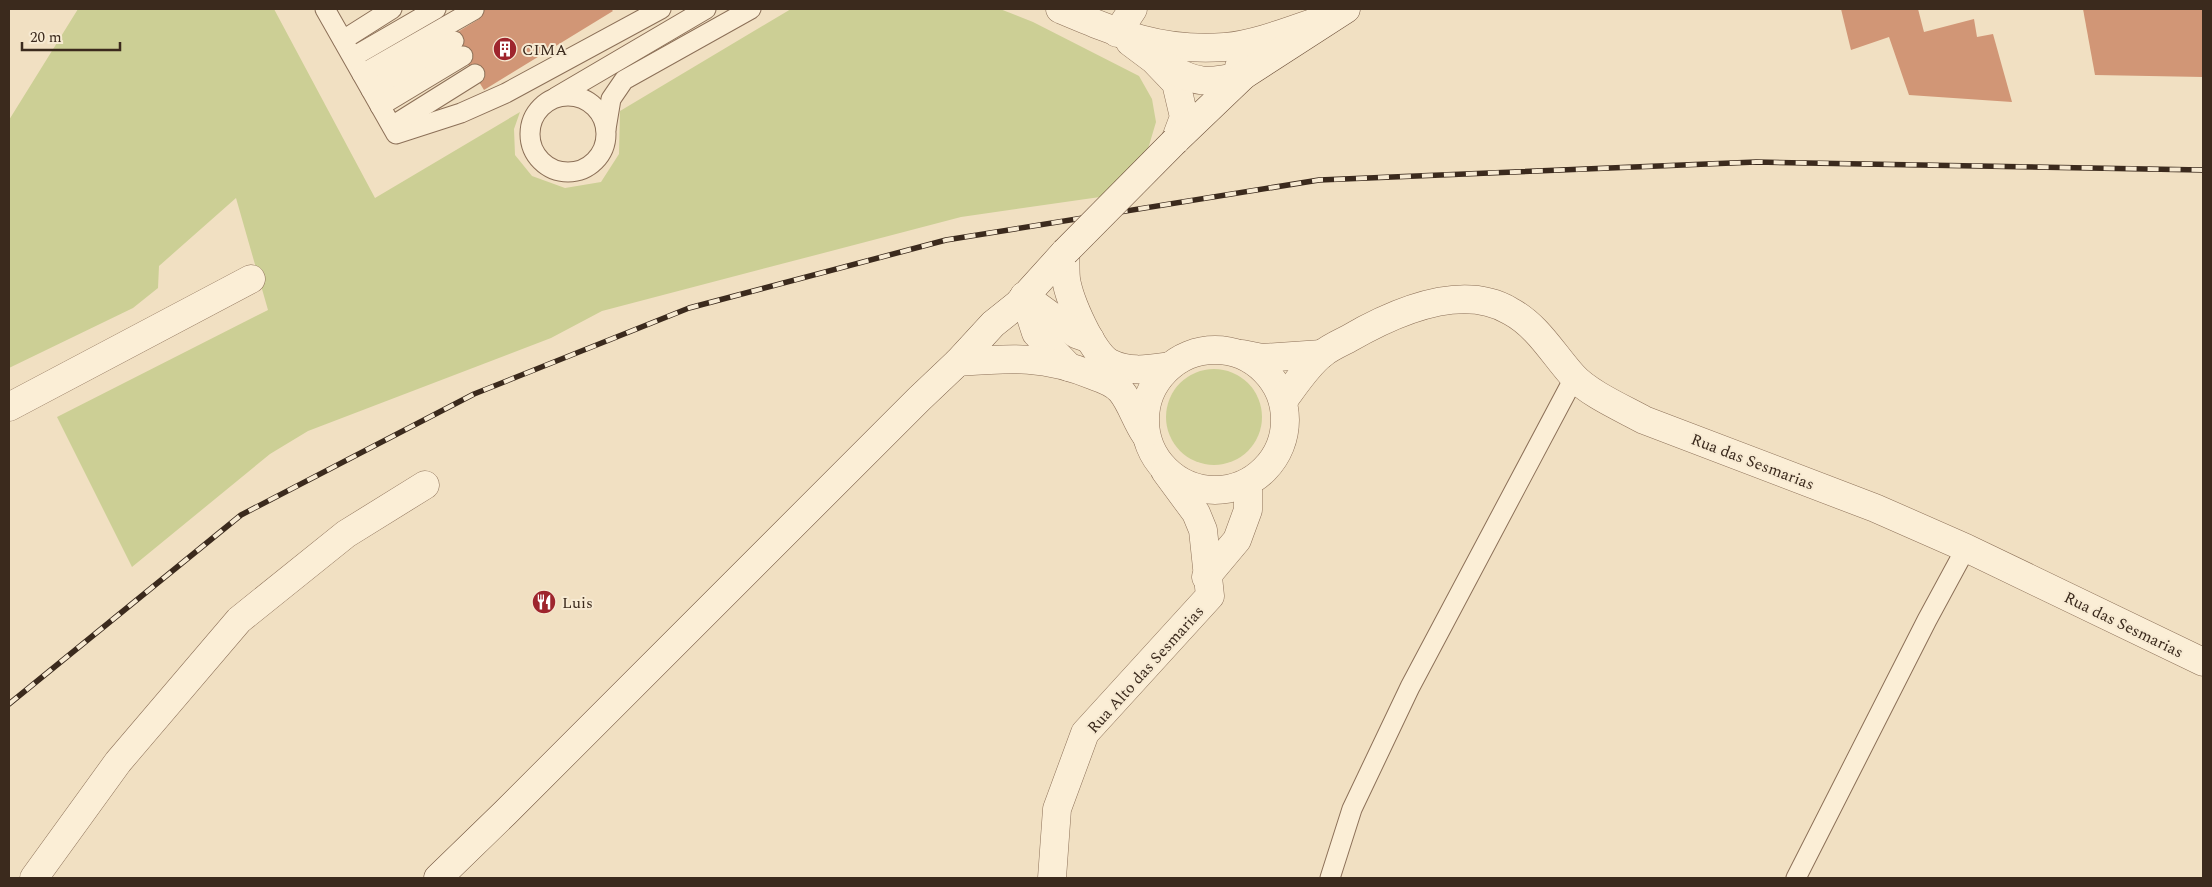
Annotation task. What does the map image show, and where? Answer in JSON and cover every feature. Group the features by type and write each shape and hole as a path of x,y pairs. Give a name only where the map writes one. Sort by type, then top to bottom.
{"street":[{"path":"1060,9 1117,33 1162,46 1226,47 1338,13"},
{"path":"1117,33 1133,9"},
{"path":"438,878 506,813 918,399 958,362 993,324 1024,296 1175,141 1244,76 1338,13"},
{"path":"1117,33 1154,60 1183,76 1211,82 1244,76"},
{"path":"1226,47 1244,76"},
{"path":"1154,60 1176,83 1184,117 1175,141"},
{"path":"1065,252 1066,280 1090,339 1109,362 1130,370 1170,366"},
{"path":"9,407 251,279"},
{"path":"1024,296 1076,334 1090,339"},
{"path":"1024,296 1036,333 1069,367"},
{"name":"Rua das Sesmarias","path":"1283,401 1322,354 1374,325 1414,309 1461,299 1497,305 1523,319 1536,330 1574,378 1644,420 1875,508 1966,548 2203,662"},
{"path":"958,362 1015,358 1053,362 1105,380 1120,390 1146,436 1154,455 1166,471 1182,483 1202,490 1222,491 1248,483 1260,475 1274,460 1284,440 1286,417 1283,401 1272,378 1258,364 1240,354 1221,350 1194,353 1170,366 1157,380 1148,397 1145,416 1146,436"},
{"name":"Rua das Sesmarias","path":"1221,350 1262,358 1322,354"},
{"name":"Rua Alto das Sesmarias","path":"1052,878 1057,809 1085,733 1210,596 1206,577 1207,551 1203,530 1196,513 1166,471"},
{"path":"1206,577 1237,540 1248,510 1248,483"},
{"path":"34,878 118,762 239,620 346,534 425,485"}],"lane":[{"path":"325,9 396,134 461,113 506,93 661,9"},
{"path":"342,40 392,9"},
{"path":"353,57 436,9"},
{"path":"706,9 539,108 531,121 529,134 532,148 545,164 557,171 578,171 589,166 599,156 605,144 611,99 624,80 751,9"},
{"path":"371,90 474,10"},
{"path":"371,90 459,49"},
{"path":"392,126 475,74"},
{"path":"556,97 569,95 584,99 595,107 602,117 606,130"},
{"path":"1330,878 1352,809 1410,687 1574,378"},
{"path":"1796,878 1927,620 1966,548"}],"green space":[{"path":"78,9 274,9 375,198 520,112 514,129 515,155 532,176 565,188 601,182 619,154 620,111 791,9 1000,9 1033,22 1139,76 1152,99 1156,122 1148,149 1100,197 961,217 602,311 551,338 308,431 270,454 132,567 57,417 268,310 236,198 159,266 158,288 133,308 9,368 9,120"},
{"path":"1214,369 1232,372 1248,383 1259,399 1262,417 1259,435 1248,451 1232,462 1214,465 1196,462 1180,451 1169,435 1166,417 1169,399 1180,383 1196,372"}],"building":[{"name":"CIMA","path":"473,9 611,9 613,11 484,90 451,36 479,19"},
{"path":"1841,9 1918,9 1924,32 1974,19 1977,37 1993,34 2012,102 1909,95 1889,37 1851,50"},
{"path":"2083,9 2203,9 2203,77 2095,75"}],"railway":[{"path":"9,704 241,515 474,394 689,308 946,240 1319,180 1756,162 2203,170"}],"place":[{"name":"CIMA","path":"505,49"},
{"name":"Luis","path":"544,602"}]}
